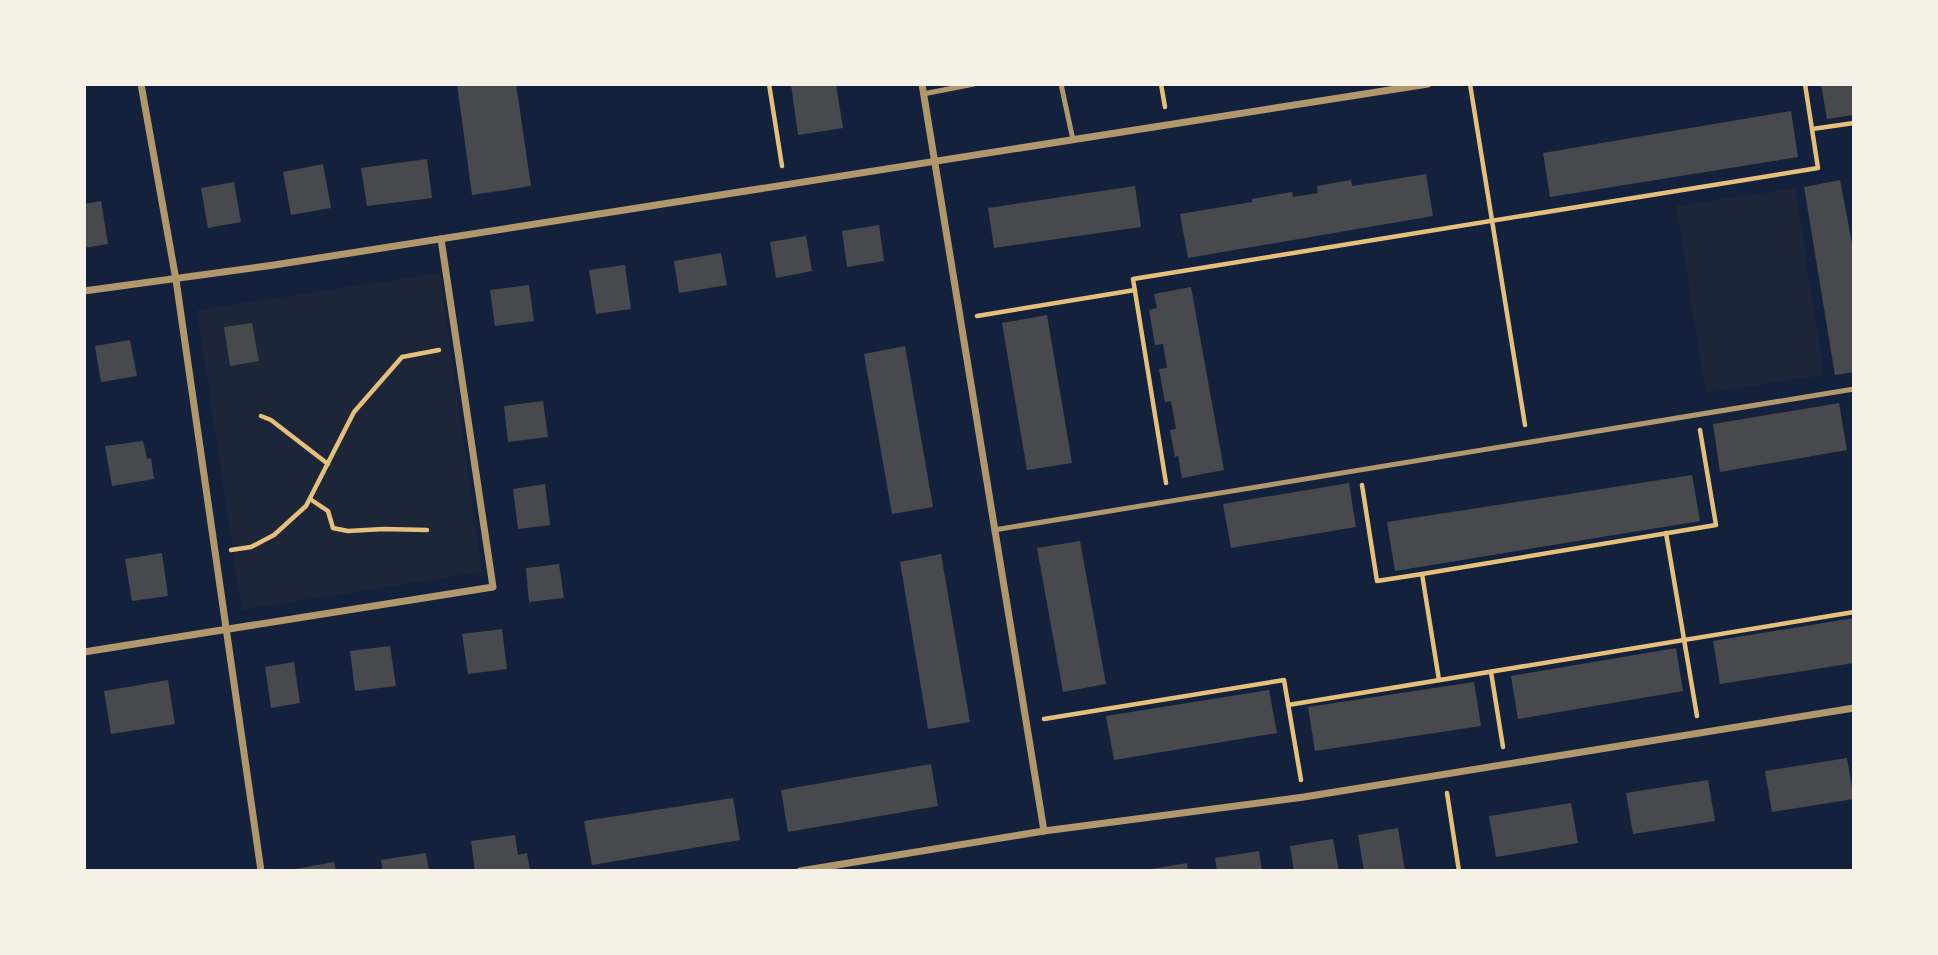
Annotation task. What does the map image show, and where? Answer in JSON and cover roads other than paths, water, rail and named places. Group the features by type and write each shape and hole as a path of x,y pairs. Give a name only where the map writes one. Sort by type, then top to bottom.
{"street":[{"path":"141,84 176,280 261,871"},
{"path":"922,84 1044,831"},
{"path":"84,291 176,280 1428,84"},
{"path":"84,652 493,587 441,239"},
{"path":"800,871 1044,831 1304,797 1854,708"}],"lane":[{"path":"923,93 974,84"},
{"path":"1061,84 1073,141"},
{"path":"994,530 1854,390"}]}
